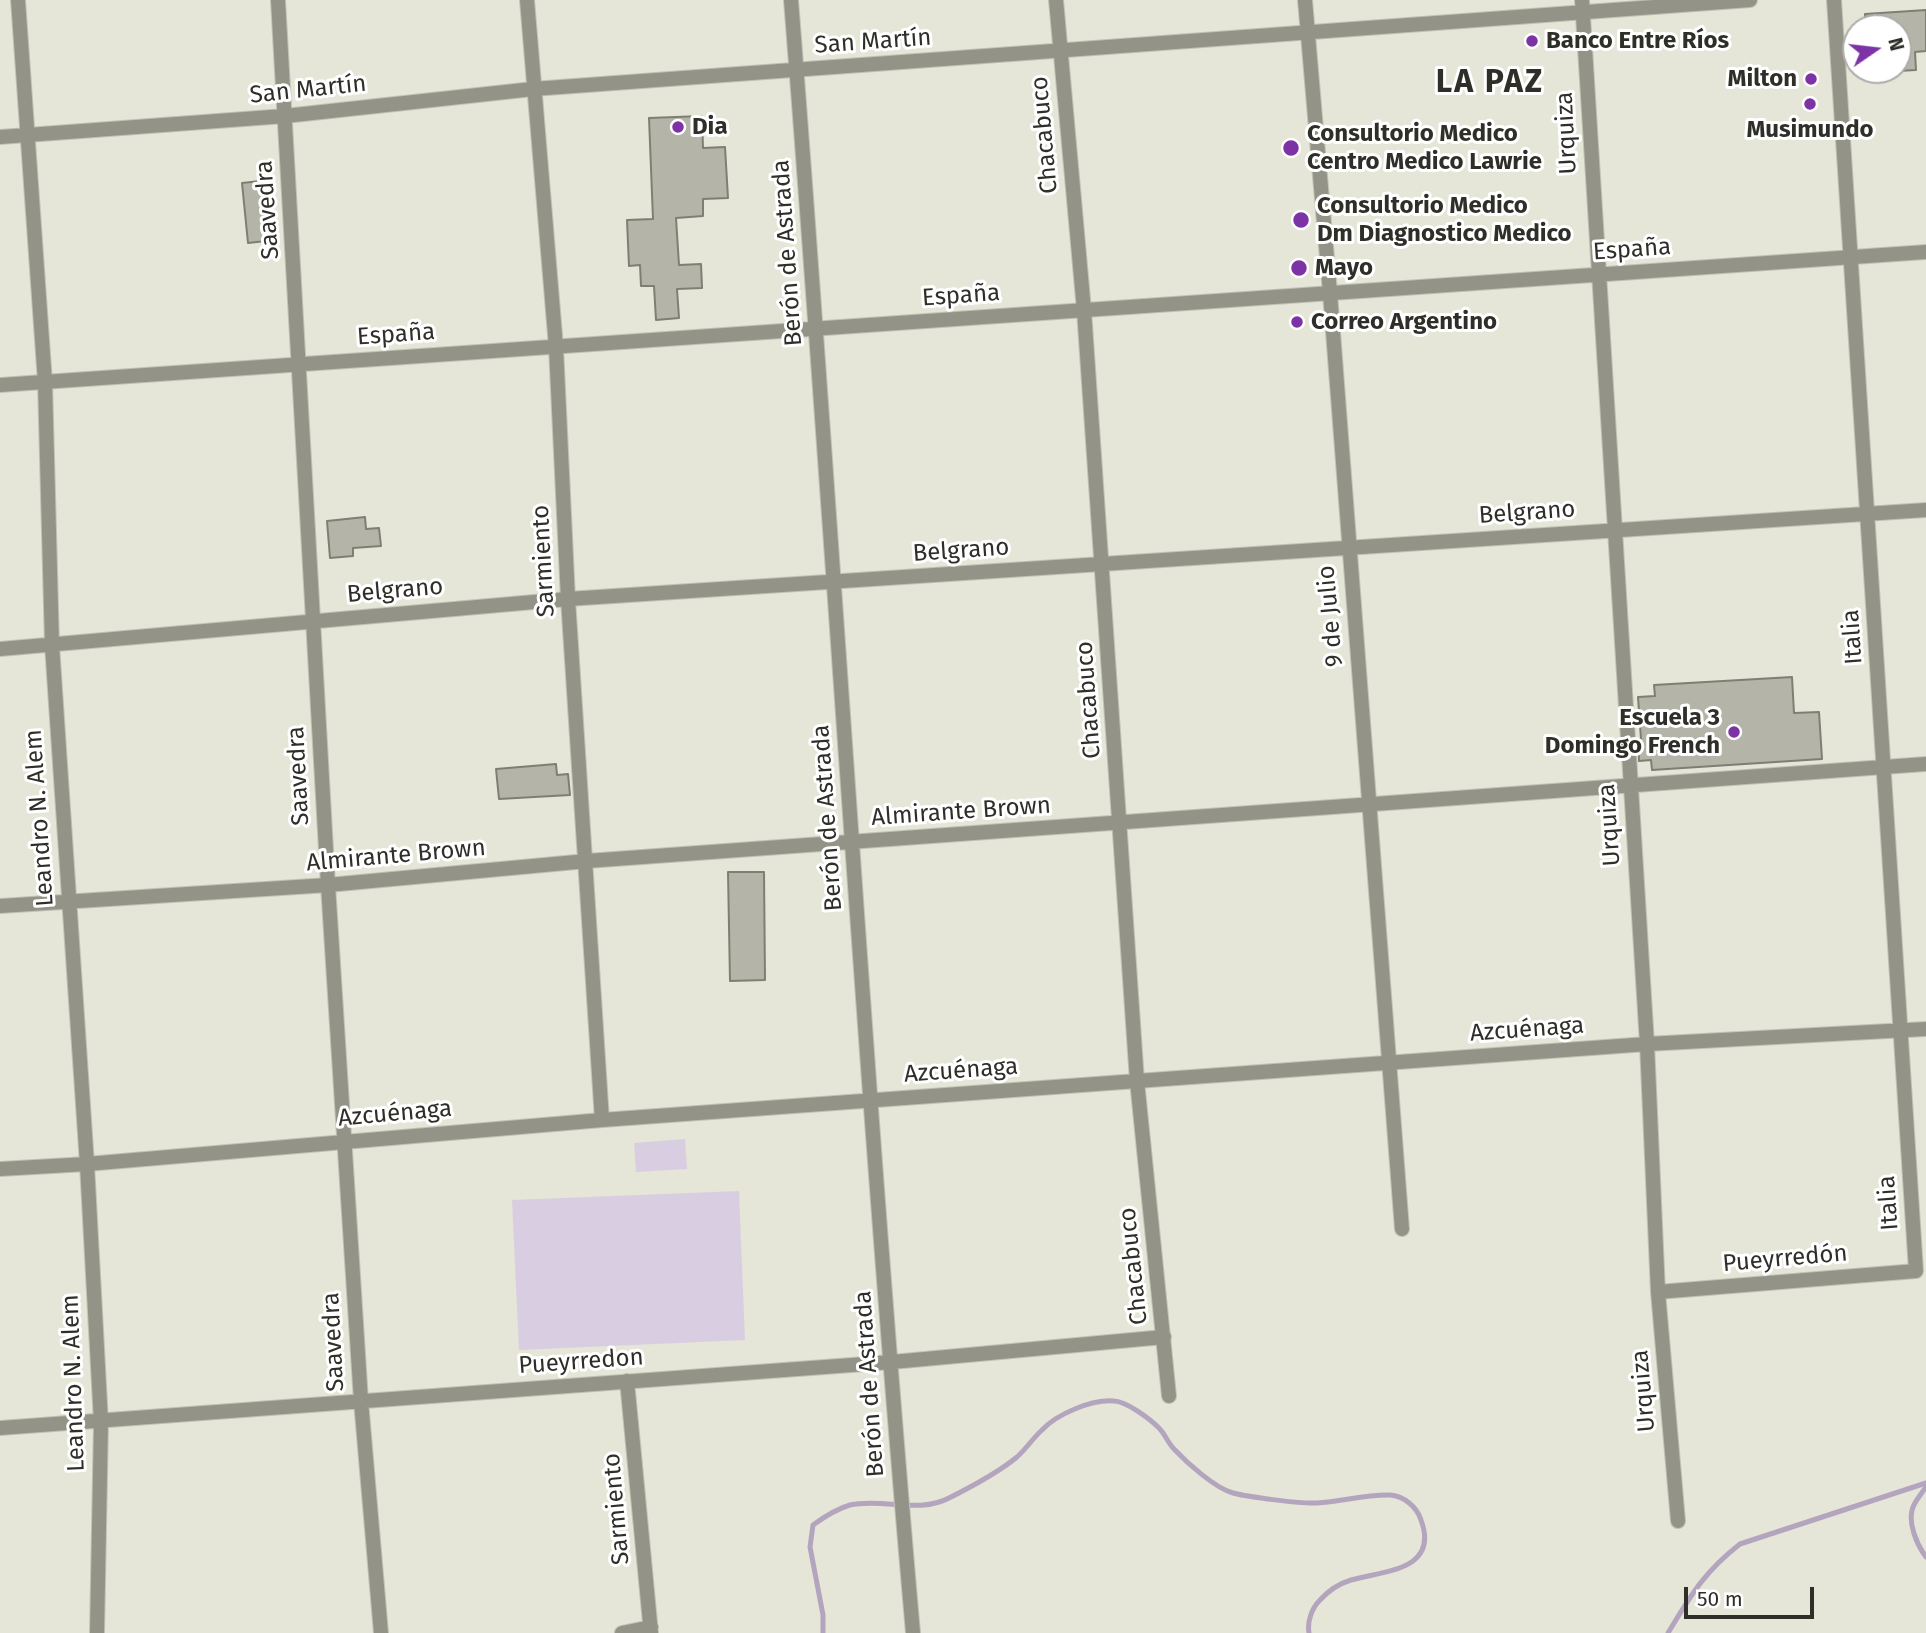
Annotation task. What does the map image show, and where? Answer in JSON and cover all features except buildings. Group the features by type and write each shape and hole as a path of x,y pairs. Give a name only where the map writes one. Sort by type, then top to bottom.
{"street":[{"name":"Leandro N. Alem","path":"18,0 45,382 52,645 87,1164 101,1422 97,1633"},
{"name":"Saavedra","path":"278,0 360,1401 381,1633"},
{"name":"Sarmiento","path":"527,0 556,347 568,599 603,1120"},
{"name":"Berón de Astrada","path":"791,0 817,328 870,1101 913,1633"},
{"name":"Chacabuco","path":"1056,0 1084,310 1137,1081 1169,1396"},
{"name":"9 de Julio","path":"1305,0 1402,1229"},
{"name":"San Martín","path":"0,137 285,116 533,89 1307,33 1582,6 1750,0"},
{"name":"Italia","path":"1834,0 1916,1270"},
{"name":"Urquiza","path":"1582,6 1647,1044 1658,1292 1678,1521"},
{"name":"España","path":"0,385 1926,252"},
{"name":"Belgrano","path":"0,649 568,599 1926,510"},
{"name":"Almirante Brown","path":"0,906 328,885 587,861 1926,764"},
{"name":"Azcuénaga","path":"0,1169 603,1120 1137,1081 1647,1044 1926,1029"},
{"name":"Pueyrredón","path":"1658,1292 1916,1270"},
{"name":"Pueyrredon","path":"0,1428 892,1362 1164,1337"},
{"name":"Sarmiento","path":"627,1381 651,1630"},
{"path":"622,1633 651,1630"}],"shaded area":[{"path":"685,1139 687,1169 636,1172 634,1143"},
{"path":"739,1191 745,1340 519,1350 512,1200"}],"waterway":[{"path":"823,1633 823,1615 810,1547 813,1525 850,1505 925,1505 949,1498 1010,1462 1056,1418 1086,1405 1105,1401 1119,1402 1131,1407 1150,1420 1194,1468 1210,1481 1233,1493 1310,1503 1390,1495 1405,1500 1413,1507 1419,1515 1425,1537 1422,1550 1415,1559 1392,1571 1351,1580 1334,1588 1323,1596 1315,1607 1309,1619 1309,1633"},
{"path":"1668,1633 1699,1585 1717,1564 1740,1544 1926,1483"},
{"path":"1926,1487 1911,1513 1916,1540 1926,1557"}],"place":[{"name":"Banco Entre Ríos","path":"1532,41"},
{"name":"Milton","path":"1811,79"},
{"name":"Musimundo","path":"1810,104"},
{"name":"Dia","path":"678,127"},
{"name":"Consultorio Medico Centro Medico Lawrie","path":"1291,148"},
{"name":"Consultorio Medico Dm Diagnostico Medico","path":"1301,220"},
{"name":"Mayo","path":"1299,268"},
{"name":"Correo Argentino","path":"1297,322"},
{"name":"Escuela 3 Domingo French","path":"1734,732"}],"district":[{"name":"LA PAZ","path":"1490,83"}]}
